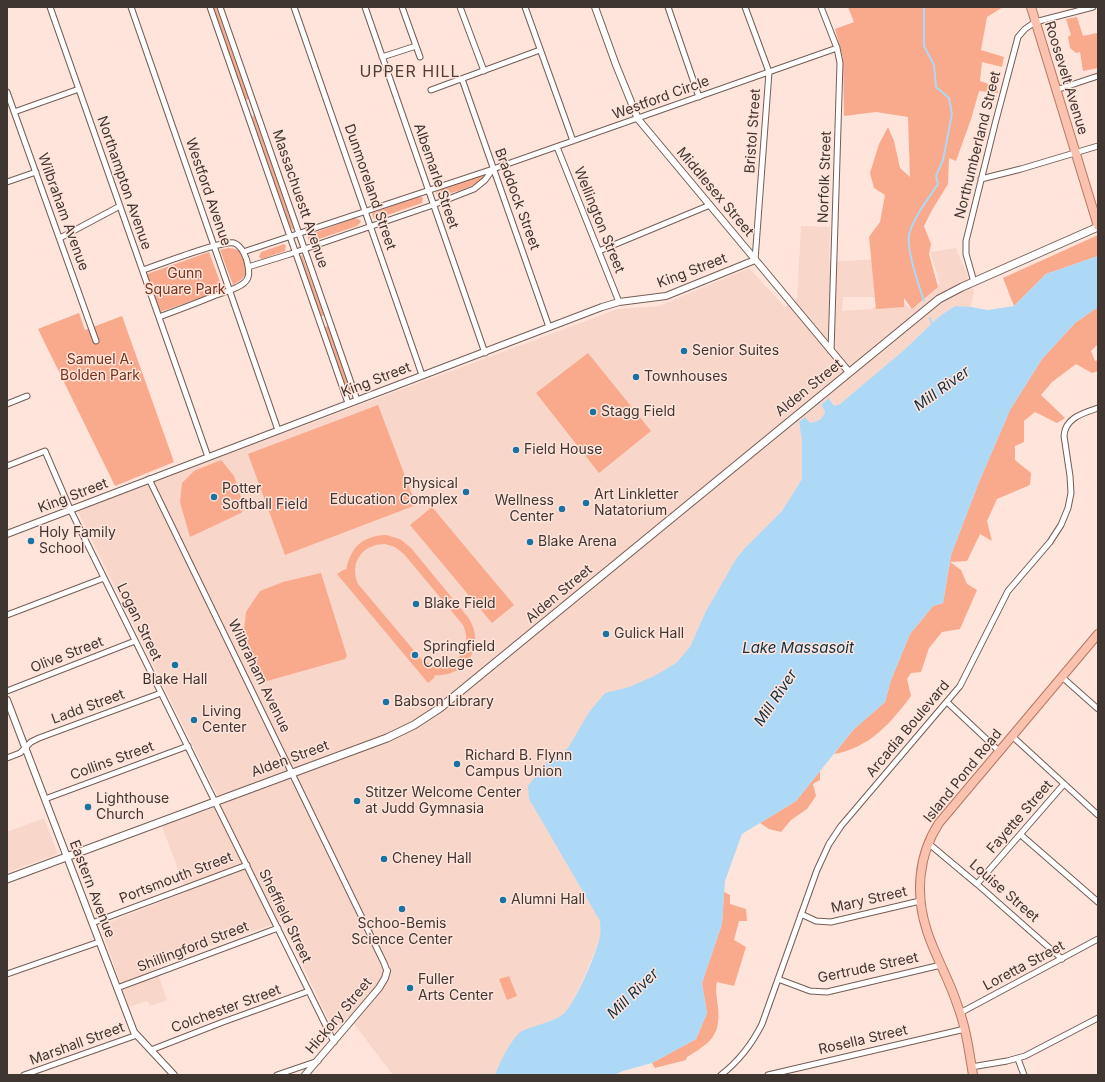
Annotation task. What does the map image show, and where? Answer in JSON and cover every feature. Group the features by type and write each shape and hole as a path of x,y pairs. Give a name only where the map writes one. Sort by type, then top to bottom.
{"main road":[{"name":"Roosevelt Avenue","path":"1031,7 1098,226"},
{"name":"Alden Street","path":"7,880 392,736 421,722 939,299 1098,226"},
{"name":"Island Pond Road","path":"972,1071 965,1028 927,932 920,901 919,887 921,871 928,843 939,824 1098,634"}],"street":[{"name":"Northampton Avenue","path":"50,7 208,457"},
{"name":"Westford Avenue","path":"131,7 278,430"},
{"path":"210,7 348,403"},
{"name":"Massachuestt Avenue","path":"220,7 357,400"},
{"name":"Dunmoreland Street","path":"294,7 422,375"},
{"name":"Albemarle Street","path":"365,7 485,353"},
{"path":"402,7 420,57"},
{"path":"460,7 484,71"},
{"path":"525,7 573,141"},
{"name":"Middlesex Street","path":"595,7 638,119 849,372"},
{"path":"668,7 699,97"},
{"name":"Bristol Street","path":"745,7 769,72 755,260"},
{"name":"Norfolk Street","path":"821,7 837,48 840,63 831,350"},
{"path":"1035,22 1093,7"},
{"name":"Northumberland Street","path":"974,282 966,254 965,244 1017,41 1025,29 1035,22"},
{"path":"382,57 416,46"},
{"name":"Westford Circle","path":"243,252 429,191 837,48"},
{"path":"431,90 540,50"},
{"path":"1056,90 1098,76"},
{"name":"Braddock Street","path":"462,79 549,327"},
{"path":"14,112 79,89"},
{"name":"Wilbraham Avenue","path":"7,92 96,341"},
{"path":"246,110 255,106"},
{"path":"981,179 1021,169 1098,146"},
{"name":"Wellington Street","path":"557,147 619,302"},
{"path":"248,267 433,205 474,189 485,180 493,169"},
{"path":"7,182 36,172"},
{"path":"599,251 710,205"},
{"path":"60,238 120,206"},
{"path":"143,270 223,243 233,243 243,252 248,267 249,276 241,285 159,317"},
{"name":"King Street","path":"7,534 348,403 485,353 549,327 619,302 666,296 755,260"},
{"path":"320,322 329,319"},
{"path":"7,404 27,396"},
{"name":"Arcadia Boulevard","path":"721,1075 739,1059 755,1037 765,1017 817,870 834,836 957,690 966,676 1008,591 1050,542 1061,525 1068,508 1071,493 1064,431 1068,423 1073,419 1098,408"},
{"name":"Logan Street","path":"7,466 45,451 70,510 215,801"},
{"name":"Wilbraham Avenue","path":"149,479 293,772 387,971"},
{"path":"7,615 104,578"},
{"name":"Olive Street","path":"7,691 135,641"},
{"path":"1062,677 1098,709"},
{"name":"Ladd Street","path":"7,758 20,753 39,738 161,693"},
{"name":"Eastern Avenue","path":"7,700 134,1032 174,1075"},
{"path":"947,702 999,751"},
{"path":"1012,736 1098,815"},
{"name":"Collins Street","path":"45,799 188,746"},
{"name":"Fayette Street","path":"977,884 1064,784"},
{"name":"Sheffield Street","path":"215,801 334,1042"},
{"path":"1021,835 1098,902"},
{"name":"Louise Street","path":"928,843 1062,959"},
{"name":"Portsmouth Street","path":"92,923 247,865"},
{"name":"Mary Street","path":"801,914 816,921 831,922 920,901"},
{"name":"Shillingford Street","path":"117,988 278,928"},
{"name":"Loretta Street","path":"960,1013 1098,939"},
{"path":"7,974 99,942"},
{"name":"Gertrude Street","path":"778,979 810,991 827,992 941,965"},
{"name":"Hickory Street","path":"305,1075 379,988 387,971"},
{"name":"Colchester Street","path":"151,1050 223,1022 309,992"},
{"path":"972,1071 1035,1052 1098,1018"},
{"name":"Rosella Street","path":"768,1075 965,1028"},
{"name":"Marshall Street","path":"24,1075 137,1035"},
{"path":"1018,1058 1024,1075"},
{"path":"277,1075 318,1061"}],"shaded area":[{"name":"Springfield College","path":"801,226 830,227 829,262 878,259 877,297 843,297 842,311 871,309 897,294 909,308 940,283 930,252 956,248 974,291 971,307 955,306 940,316 903,351 840,404 834,406 830,398 821,405 825,411 823,417 818,421 810,423 799,422 802,441 802,479 782,511 736,559 706,611 690,647 676,663 654,676 629,687 605,693 589,712 568,748 548,760 529,786 529,799 600,921 601,936 572,1003 563,1015 544,1024 499,1065 495,1075 393,1075 348,1016 334,1032 282,921 155,965 167,1000 150,1006 147,1001 129,1007 100,926 186,892 162,826 222,805 77,510 618,309 659,306 749,268 785,307 797,298"},
{"path":"44,818 58,854 8,872 7,832"}],"green space":[{"path":"213,7 216,7 248,100 245,99"},
{"path":"848,7 1003,7 987,17 981,50 1004,57 1002,67 982,62 980,81 997,87 998,93 979,91 956,161 949,158 948,184 924,226 931,244 929,254 938,287 912,309 904,298 904,307 876,309 869,237 880,222 885,195 874,188 870,173 879,144 888,127 894,141 900,168 910,177 908,117 876,112 844,116 843,58 835,29 854,22"},
{"path":"1077,17 1083,36 1097,33 1098,68 1083,71 1080,52 1076,53 1070,48 1068,37 1071,35 1066,19"},
{"path":"254,115 294,229 293,230 290,227 252,117"},
{"path":"487,173 479,182 467,188 441,196 436,194 438,189"},
{"path":"419,196 423,198 422,203 376,219 373,218 372,213"},
{"path":"355,218 361,222 357,226 309,241 308,236 311,234"},
{"path":"1098,235 1098,256 1046,274 1014,306 1003,278"},
{"path":"284,244 286,246 285,251 262,259 259,257 261,252"},
{"path":"228,248 245,253 249,258 250,263 246,275 233,285 220,250"},
{"name":"Gunn Square Park","path":"209,252 223,290 160,312 147,274"},
{"path":"302,255 324,315 323,316 321,316 300,257"},
{"path":"1098,307 1098,344 1091,351 1095,361 1098,360 1098,371 1092,373 1076,364 1052,382 1041,395 1065,418 1057,423 1035,412 1024,421 1024,442 1015,446 1015,460 1031,473 1030,485 997,499 987,521 992,541 980,534 967,561 950,562 961,570 967,584 977,590 960,629 942,632 929,648 921,672 911,673 907,679 911,696 887,725 878,733 858,746 847,751 834,754 853,730 885,702 891,680 910,634 933,606 943,603 951,555 979,482 1010,410 1042,359 1075,323"},
{"name":"Samuel A. Bolden Park","path":"79,313 85,330 122,316 174,462 115,486 38,329"},
{"path":"328,326 351,392 350,393 348,393 325,327"},
{"name":"Stagg Field","path":"588,353 651,431 599,473 536,393"},
{"path":"378,405 416,505 285,555 248,454"},
{"path":"221,460 234,476 245,509 241,513 190,537 180,502 182,483 194,471"},
{"path":"432,507 514,605 492,623 410,525"},
{"path":"386,535 400,539 411,548 467,616 473,626 475,637 471,656 465,665 456,671 434,675 435,677 428,683 337,574 345,569 346,570 351,555 359,544 364,540","holes":["385,544 395,547 404,554 463,625 466,635 466,645 457,659 449,664 441,666 431,665 422,660 358,584 355,569 357,562 364,551 377,545"]},
{"path":"321,573 347,656 345,659 260,683 250,659 244,631 246,612 260,591 283,582"},
{"path":"820,771 820,780 813,784 816,796 807,809 791,820 781,832 769,829 760,823 796,801"},
{"path":"724,892 730,895 730,904 746,909 747,921 739,921 734,940 746,947 734,986 717,982 716,991 718,1025 716,1032 708,1043 687,1057 686,1060 655,1068 652,1063 696,1039 707,1013 702,983 722,924"},
{"path":"509,976 517,996 507,1000 499,979"}],"water":[{"name":"Lake Massasoit","path":"1098,256 1098,307 1075,323 1042,359 1010,410 979,482 951,555 943,603 933,606 910,634 891,680 885,702 853,730 796,801 742,834 725,881 722,924 702,983 707,1013 696,1039 652,1063 614,1075 495,1075 506,1051 518,1034 522,1031 557,1018 567,1010 578,991 595,953 600,934 600,921 529,799 528,786 548,760 568,748 589,712 605,693 629,687 654,676 676,663 690,647 706,611 736,559 782,511 802,479 802,441 799,422 805,417 810,423 820,420 825,411 821,405 829,398 834,406 840,404 903,351 940,316 955,306 988,310 1014,306 1046,274"}],"waterway":[{"path":"924,7 924,46 934,65 936,87 949,98 952,114 943,160 936,176 938,184 917,215 909,235 909,250 911,259 924,301"},
{"path":"930,318 932,324"}],"place":[{"name":"Senior Suites","path":"684,351"},
{"name":"Townhouses","path":"636,377"},
{"name":"Stagg Field","path":"593,412"},
{"name":"Field House","path":"516,450"},
{"name":"Physical Education Complex","path":"466,492"},
{"name":"Potter Softball Field","path":"214,497"},
{"name":"Art Linkletter Natatorium","path":"586,503"},
{"name":"Wellness Center","path":"562,509"},
{"name":"Holy Family School","path":"31,541"},
{"name":"Blake Arena","path":"530,542"},
{"name":"Blake Field","path":"416,604"},
{"name":"Gulick Hall","path":"606,634"},
{"name":"Springfield College","path":"415,655"},
{"name":"Blake Hall","path":"175,665"},
{"name":"Babson Library","path":"386,702"},
{"name":"Living Center","path":"194,720"},
{"name":"Richard B. Flynn Campus Union","path":"457,764"},
{"name":"Stitzer Welcome Center at Judd Gymnasia","path":"357,801"},
{"name":"Lighthouse Church","path":"88,807"},
{"name":"Cheney Hall","path":"384,859"},
{"name":"Alumni Hall","path":"503,900"},
{"name":"Schoo-Bemis Science Center","path":"402,909"},
{"name":"Fuller Arts Center","path":"410,988"}],"district":[{"name":"UPPER HILL","path":"410,72"}],"water label":[{"name":"Mill River","path":"942,389"},
{"name":"Mill River","path":"776,698"},
{"name":"Mill River","path":"633,994"}]}
